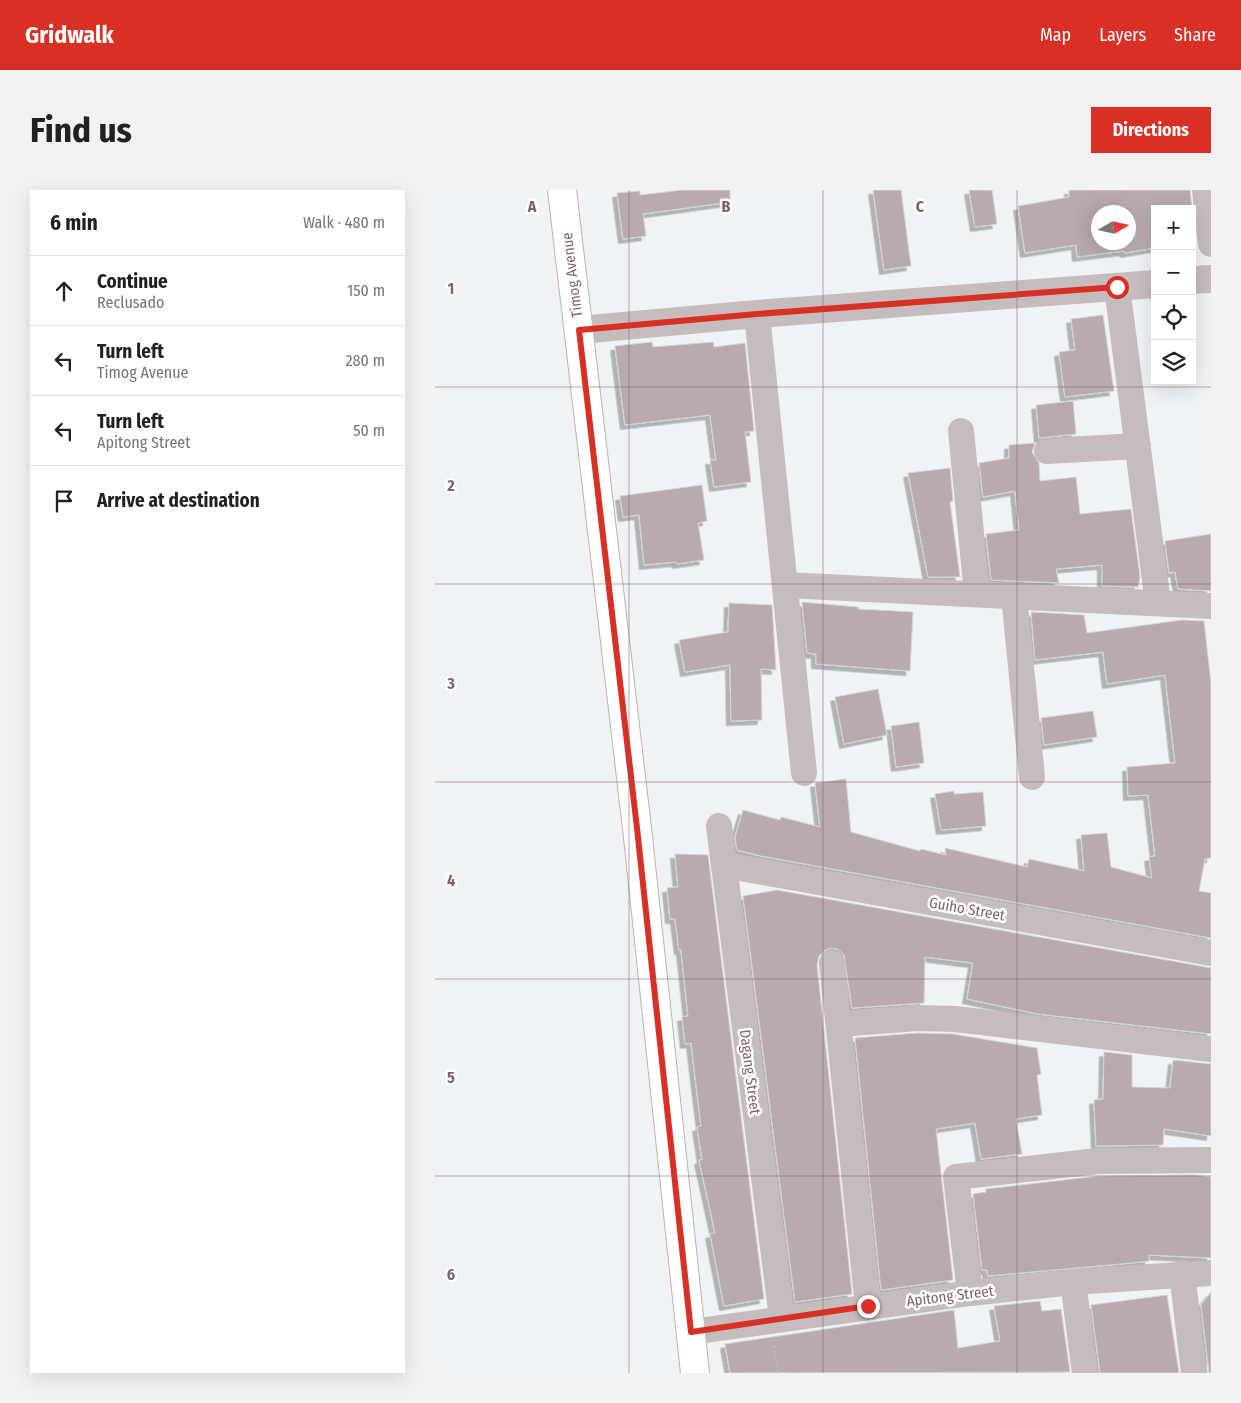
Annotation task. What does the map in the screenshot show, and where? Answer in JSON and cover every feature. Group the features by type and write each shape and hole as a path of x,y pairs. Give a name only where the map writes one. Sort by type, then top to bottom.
{"main road":[{"name":"Timog Avenue","path":"562,190 637,828 695,1373"}],"street":[{"path":"1205,190 1211,244"},
{"path":"1196,280 1211,279"},
{"path":"579,330 757,314 1151,284"},
{"path":"1117,287 1158,603"},
{"path":"757,314 804,773"},
{"path":"961,431 977,594"},
{"path":"1047,451 1138,446"},
{"path":"785,585 1211,606"},
{"path":"1014,596 1032,777"},
{"name":"Dagang Street","path":"719,826 781,1318"},
{"name":"Guiho Street","path":"724,865 1211,953"},
{"path":"832,963 868,1306"},
{"path":"839,1024 917,1018 955,1019 1211,1049"},
{"path":"970,1293 956,1177 1098,1161 1211,1160"},
{"path":"1182,1273 1194,1373"},
{"name":"Apitong Street","path":"691,1332 970,1293 1073,1282 1182,1273 1211,1273"},
{"path":"1073,1282 1085,1373"}],"building":[{"path":"683,190 730,190 730,202 643,214 646,236 623,239 617,193 640,191 640,195"},
{"path":"873,190 901,190 911,266 884,270"},
{"path":"969,190 992,190 997,224 975,227"},
{"path":"1069,190 1190,190 1192,205 1151,205 1151,249 1077,257 1076,245 1025,253 1018,206 1069,197"},
{"path":"1103,315 1114,391 1065,397 1059,352 1075,350 1071,319"},
{"path":"652,342 653,347 713,342 714,347 745,343 754,431 745,432 751,482 714,487 710,460 716,460 710,415 625,425 615,346"},
{"path":"1073,401 1076,434 1039,438 1036,405"},
{"path":"1035,443 1032,452 1039,463 1040,481 1076,477 1080,514 1131,509 1140,577 1138,587 1102,586 1102,565 1056,569 1059,583 991,580 986,534 1019,530 1015,491 983,497 979,463 1009,458 1009,445"},
{"path":"950,468 953,501 950,502 960,577 928,577 908,473"},
{"path":"702,485 707,521 698,523 704,560 677,564 676,562 644,565 639,515 623,517 620,496"},
{"path":"1211,534 1211,591 1178,589 1175,572 1169,573 1165,541"},
{"path":"802,602 858,607 858,609 913,612 910,671 816,664 816,654 807,653"},
{"path":"729,603 772,605 776,670 761,669 762,720 731,721 730,665 685,672 679,640 728,632"},
{"path":"1031,612 1084,615 1087,633 1182,620 1204,621 1211,683 1211,858 1205,859 1199,891 1211,893 1211,938 761,856 737,850 735,837 743,810 780,820 781,817 820,827 815,783 846,779 851,832 920,851 921,849 946,855 945,848 1027,867 1029,859 1084,871 1081,835 1107,833 1111,867 1152,878 1149,857 1155,856 1148,795 1128,796 1127,767 1175,763 1165,675 1107,684 1103,652 1035,660"},
{"path":"878,689 887,735 844,744 835,697"},
{"path":"1093,711 1097,737 1044,745 1041,718"},
{"path":"919,722 924,763 896,767 891,726"},
{"path":"954,791 954,794 983,792 986,826 941,830 935,794"},
{"path":"675,854 708,855 764,1299 724,1306 710,1234 715,1233 699,1160 702,1160 697,1127 701,1126 691,1043 685,1044 682,1017 688,1016 681,950 679,950 675,919 670,919 667,888 678,887"},
{"path":"777,890 1211,968 1211,1034 1038,1014 967,999 973,963 925,957 924,1003 852,1008 844,955 838,949 830,948 824,951 819,956 817,965 852,1294 795,1302 743,896"},
{"path":"917,1033 953,1034 1037,1048 1041,1074 1037,1075 1042,1115 1016,1119 1022,1154 981,1159 975,1123 936,1129 953,1280 881,1290 855,1038"},
{"path":"1104,1052 1132,1055 1132,1087 1170,1088 1173,1060 1211,1064 1211,1136 1164,1129 1163,1145 1096,1146 1094,1100 1103,1099"},
{"path":"1195,1175 1211,1177 1211,1258 1149,1255 1149,1261 988,1276 987,1270 982,1270 973,1194 986,1192 986,1189 1099,1176"},
{"path":"1211,1292 1211,1373 1209,1373 1201,1305"},
{"path":"1167,1295 1179,1373 1100,1373 1091,1305"},
{"path":"1040,1301 1042,1311 1061,1309 1070,1372 730,1373 725,1344 954,1310 958,1348 1000,1341 994,1306"}],"route":[{"path":"868,1306 691,1332 637,828 579,330 757,314 1117,287"}]}
